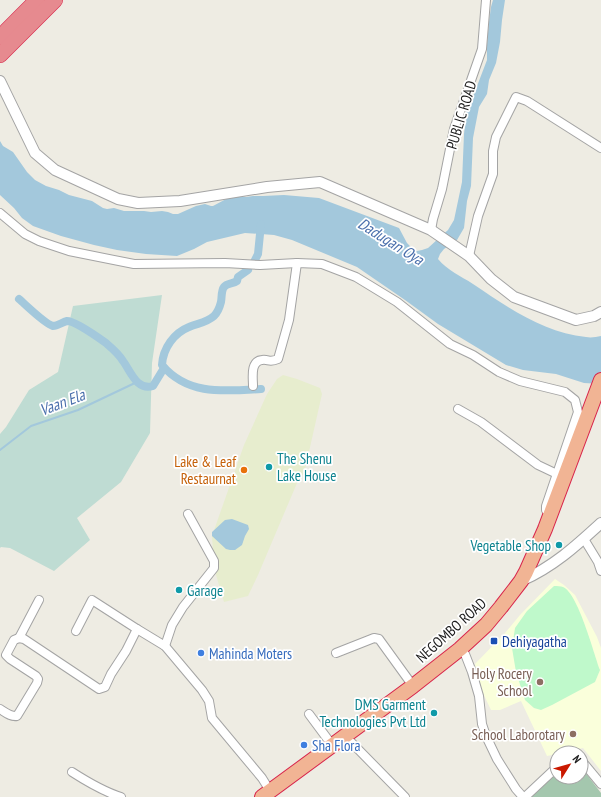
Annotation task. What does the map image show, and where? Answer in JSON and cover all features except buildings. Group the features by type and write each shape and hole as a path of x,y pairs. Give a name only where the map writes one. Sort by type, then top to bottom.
{"highway":[{"path":"0,36 37,0"},
{"path":"0,54 55,0"},
{"name":"NEGOMBO ROAD","path":"269,795 332,745 413,686 460,649 476,634 527,578 553,531 598,398 601,380"},
{"name":"NEGOMBO ROAD","path":"269,795 352,742 417,692 465,654 498,622 518,598 528,584 526,572 598,398"}],"street":[{"name":"PUBLIC ROAD","path":"434,232 433,219 442,189 454,129 482,49 486,0"},
{"path":"0,81 35,153 55,170 118,200 138,203 180,201 267,187 320,182 434,232 469,256 514,298 576,320 594,316 601,312"},
{"path":"469,256 478,216 493,174 493,151 496,137 516,97 527,101 601,148"},
{"path":"0,213 25,234 39,242 69,251 134,264 322,264 356,277 397,302 450,344 473,354 499,372 520,381 565,392 575,400 578,412 546,506 544,529"},
{"path":"253,386 253,369 257,361 272,361 278,359 289,320 297,263"},
{"path":"458,409 481,422 538,465 557,474"},
{"path":"166,646 172,625 182,607 214,568 214,562 188,514"},
{"path":"527,578 555,563 601,523"},
{"path":"584,539 598,562 601,571"},
{"path":"0,709 10,715 17,716 37,683 38,678 36,676 6,655 14,640 18,638 39,600"},
{"path":"76,631 92,600 166,646 202,690 209,701 212,718 262,778 269,795"},
{"path":"18,638 30,643 99,689 105,688 111,674 126,651 137,629"},
{"path":"336,653 374,638 378,639 413,686"},
{"path":"465,654 479,696 482,724 486,736 500,764 524,797 549,774"},
{"path":"309,714 332,745"},
{"path":"352,742 405,797"},
{"path":"589,770 601,784"},
{"path":"72,772 90,783 121,797"}],"shaded area":[{"path":"162,295 152,363 150,433 121,482 77,518 90,540 54,571 10,548 0,548 0,434 29,390 58,372 73,306"},
{"name":"The Shenu Lake House","path":"283,375 320,388 322,394 304,474 300,476 248,596 224,602 214,568 212,536 244,445 267,394 277,379"},
{"name":"Holy Rocery School","path":"555,579 575,595 597,637 601,648 601,771 589,756 589,745 549,745 549,756 547,756 521,701 500,710 491,710 482,691 475,664"},
{"path":"589,777 601,793 601,797 531,797 549,779 549,785 589,785"}],"green space":[{"path":"554,586 563,587 569,592 574,600 585,625 600,670 595,682 541,710 534,708 525,700 516,672 512,648 515,628 527,611"}],"water":[{"name":"Dadugan Oya","path":"493,0 505,0 500,42 496,63 489,80 487,94 479,107 473,138 471,186 467,201 464,228 457,240 444,249 438,259 450,270 526,318 570,335 590,337 601,336 601,384 584,383 556,374 523,370 506,365 438,324 357,267 292,240 274,235 245,233 207,242 177,256 117,250 61,236 33,226 22,218 0,195 0,141 3,146 13,152 27,172 35,180 69,195 92,201 107,209 114,208 124,211 151,212 162,211 178,214 196,206 205,204 213,206 228,198 240,196 284,195 319,198 399,228 407,243 417,251 428,248 448,230 454,220 462,182 467,106 474,94 487,60 489,22"},
{"path":"232,519 248,525 249,529 242,545 235,550 226,549 212,536 212,532 225,520"}],"waterway":[{"path":"254,262 258,254 261,224"},
{"path":"248,270 238,277 237,281 224,287 222,290 220,305 214,316 205,322 184,330 174,337 167,347 162,365 172,375 195,387 221,390 261,389"},
{"path":"19,299 50,325 55,326 67,321 71,322 103,341 118,354 135,380 143,386 153,386 164,368"},
{"name":"Vaan Ela","path":"0,450 31,426 78,410 137,382"}],"place":[{"name":"The Shenu Lake House","path":"269,467"},
{"name":"Lake & Leaf Restaurnat","path":"244,470"},
{"name":"Vegetable Shop","path":"559,545"},
{"name":"Garage","path":"179,590"},
{"name":"Dehiyagatha","path":"494,641"},
{"name":"Mahinda Moters","path":"201,653"},
{"name":"Holy Rocery School","path":"540,682"},
{"name":"DMS Garment Technologies Pvt Ltd","path":"434,713"},
{"name":"School Laborotary","path":"573,734"},
{"name":"Sha Flora","path":"304,745"}]}
